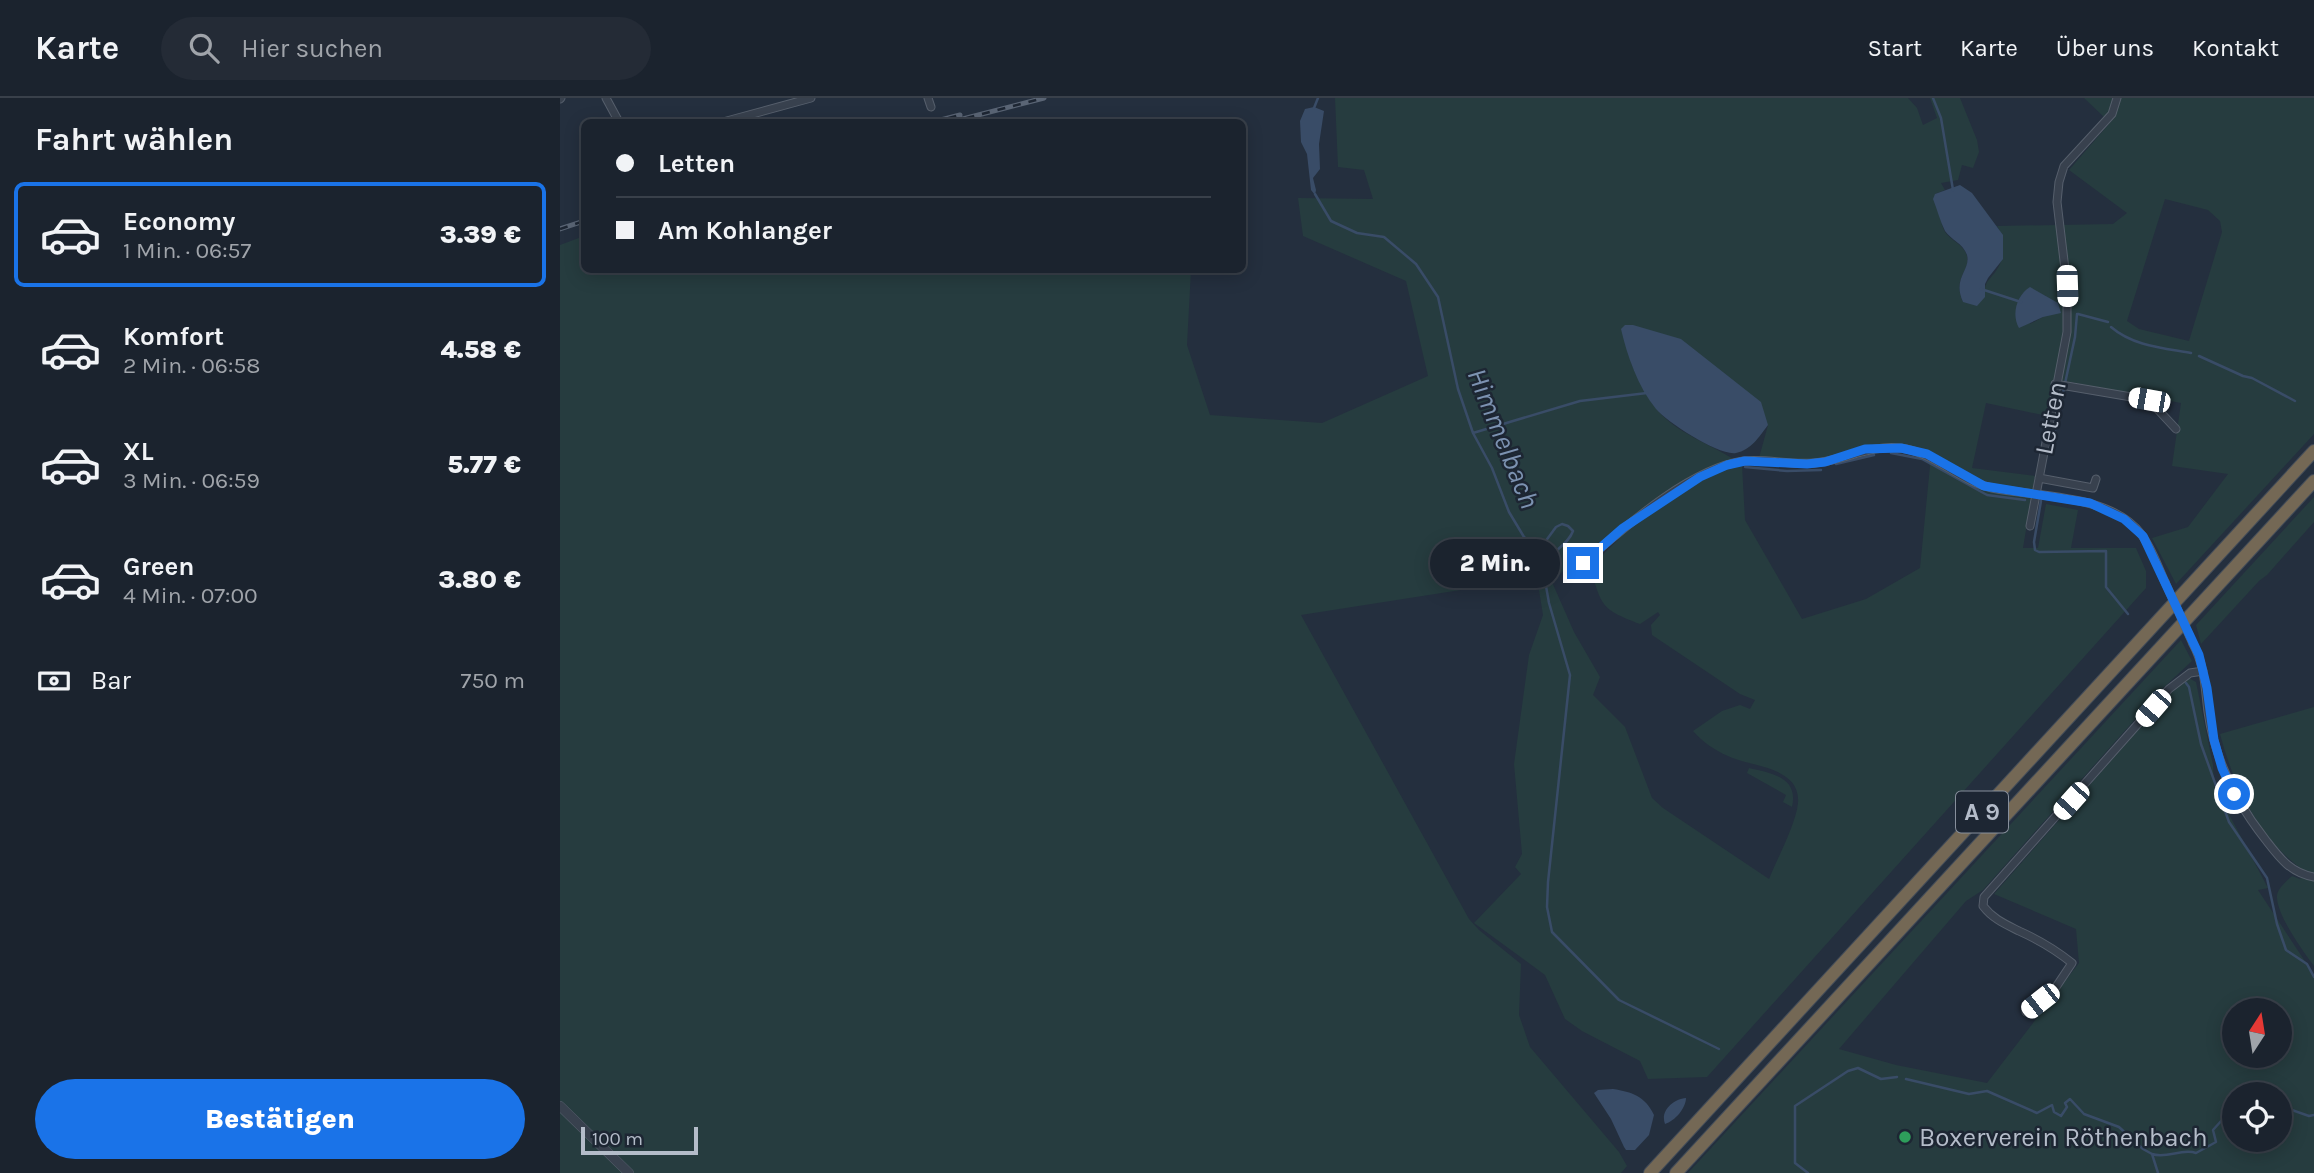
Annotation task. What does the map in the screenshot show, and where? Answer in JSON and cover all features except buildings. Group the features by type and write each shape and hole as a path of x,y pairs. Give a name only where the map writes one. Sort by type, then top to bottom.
{"highway":[{"name":"A 9","path":"1650,1173 2314,451"},
{"name":"A 9","path":"1676,1173 2314,481"}],"street":[{"path":"606,98 617,119"},
{"path":"734,119 811,98"},
{"path":"928,98 931,107"},
{"name":"Letten","path":"2030,526 2055,383 2064,349 2068,309 2057,202 2059,182 2064,166 2112,114 2117,98"},
{"path":"2055,383 2149,400 2176,429"},
{"path":"1583,563 1623,528 1700,477 1727,465 1745,461 1807,464 1825,462 1865,449 1901,448 1927,454 1984,486 2090,503 2124,519 2143,536 2203,671 2214,740 2222,768 2234,794 2252,823 2282,861 2298,873 2314,877"},
{"path":"2039,478 2093,488 2096,479"},
{"path":"2026,1012 2054,990 2072,963 2035,939 2002,924 1983,906 1984,897 2169,689 2190,673 2203,671"},
{"path":"560,1106 629,1173"}],"green space":[{"path":"1335,98 1908,98 1917,108 1923,125 1937,118 1930,98 1960,98 1979,152 1973,168 1962,165 1958,180 1941,183 1945,190 1935,194 1945,232 1963,248 1967,256 1967,266 1960,280 1963,302 1984,297 1987,282 1999,266 2002,246 1997,226 2113,224 2127,213 2069,170 2115,117 2104,117 2084,98 2314,98 2314,434 2176,584 2152,538 2188,527 2228,474 2172,466 2181,403 2060,380 2052,417 1986,403 1972,468 2035,476 2023,548 2038,548 2046,504 2078,510 2071,548 2136,548 2146,571 2146,588 1707,1077 1648,1079 1640,1061 1582,1031 1565,1019 1545,975 1474,923 1521,874 1515,867 1522,854 1514,764 1529,655 1543,615 1537,578 1301,615 1469,919 1521,964 1519,1015 1530,1047 1619,1152 1627,1166 1621,1173 560,1173 560,245 581,237 581,273 1191,273 1187,345 1210,415 1322,423 1428,376 1406,281 1303,236 1298,198 1373,199 1364,170 1338,167","holes":["2165,199 2208,210 2220,221 2222,232 2189,341 2139,329 2127,321","2042,295 2046,296 2043,317 2030,324","1631,363 1768,425 1759,458 1816,461 1855,450 1881,447 1924,451 1930,466 1920,568 1866,599 1802,619 1745,520 1742,465 1684,432 1663,416 1648,397","1616,533 1619,539 1590,567 1597,591 1605,605 1617,614 1640,624 1658,612 1660,615 1651,625 1652,635 1740,694 1755,700 1750,709 1740,705 1722,711 1693,731 1723,754 1783,775 1797,791 1798,803 1794,821 1769,879 1652,798 1625,727 1593,695 1600,677 1574,632 1552,582 1579,555"]},
{"path":"2314,497 2314,522 2201,644 2196,625"},
{"path":"2181,640 2192,661 2162,689 1983,890 1966,901 1839,1049 1896,1065 1987,1083 2079,963 2076,929 1994,894 2168,696 2189,678 2196,682 2213,765 2214,786 2268,888 2258,890 2314,975 2314,1173 1688,1173"},
{"path":"2314,707 2314,966 2286,924 2277,898 2280,888 2292,876 2300,879 2306,872 2275,845 2262,829 2241,793 2220,734"},
{"path":"1749,768 1774,775 1787,783 1793,797 1792,807 1783,802 1786,795 1747,773"}],"water":[{"path":"1314,107 1324,111 1319,144 1320,169 1313,178 1315,195 1311,190 1307,154 1301,142 1300,121 1305,109"},
{"path":"1960,185 1972,193 2003,235 2003,259 1988,278 1985,297 1977,306 1963,302 1960,281 1967,265 1967,255 1963,247 1945,231 1933,199 1935,194"},
{"path":"2030,287 2058,303 2061,313 2043,317 2019,328 2017,305 2025,290"},
{"path":"1625,325 1681,339 1761,402 1768,425 1758,438 1741,451 1728,453 1694,437 1662,415 1644,391 1634,370 1621,329"},
{"path":"1613,1089 1637,1096 1654,1115 1649,1135 1635,1150 1626,1150 1594,1093 1598,1090"},
{"path":"1686,1098 1679,1114 1665,1124 1666,1110"}],"waterway":[{"name":"Himmelbach","path":"1314,108 1318,98"},
{"path":"1933,98 1941,118 1953,190"},
{"name":"Himmelbach","path":"1315,194 1331,221 1357,233 1384,237 1416,264 1438,297 1458,389 1473,433 1492,468 1509,512 1524,537 1534,544 1545,542 1556,527 1562,524 1573,531 1548,560 1543,571"},
{"path":"1981,289 2021,302"},
{"path":"2050,453 2075,337 2077,314"},
{"path":"2078,314 2108,322"},
{"path":"2111,327 2139,342 2191,353"},
{"path":"2199,356 2252,378 2295,401"},
{"path":"1473,433 1580,401 1647,393"},
{"path":"1891,453 1922,459 1987,495 2025,500"},
{"path":"1836,464 1874,455"},
{"path":"1745,467 1787,471 1821,470"},
{"path":"2041,501 2035,550 2106,551 2106,587 2128,614"},
{"name":"Himmelbach","path":"1544,575 1549,603 1570,675 1548,882 1547,907 1552,932 1619,1000 1719,1049"},
{"path":"2186,683 2201,744 2229,822 2267,878 2286,950 2307,964 2314,977"},
{"name":"Himmelbach","path":"1808,1173 1795,1163 1795,1106 1848,1071 1858,1068 1881,1079 1897,1077"},
{"name":"Himmelbach","path":"1906,1079 1969,1094 1987,1091 2037,1113 2052,1105 2054,1112 2061,1116 2067,1107 2065,1103 2070,1099 2084,1114 2119,1127 2152,1154 2158,1173"},
{"path":"2292,1110 2314,1115"},
{"path":"2152,1154 2196,1153 2216,1142 2213,1130 2222,1120"}],"railway":[{"path":"963,119 1044,98"},
{"path":"945,119 960,115"},
{"path":"560,229 581,222"}],"place":[{"name":"Boxerverein Röthenbach","path":"1905,1137"}],"route":[{"path":"1583,563 1623,528 1663,500 1700,477 1727,465 1745,461 1807,464 1825,462 1865,449 1901,448 1927,454 1984,486 2090,503 2124,519 2143,536 2199,655 2207,688 2208,712 2214,740 2222,768 2234,794"}]}
